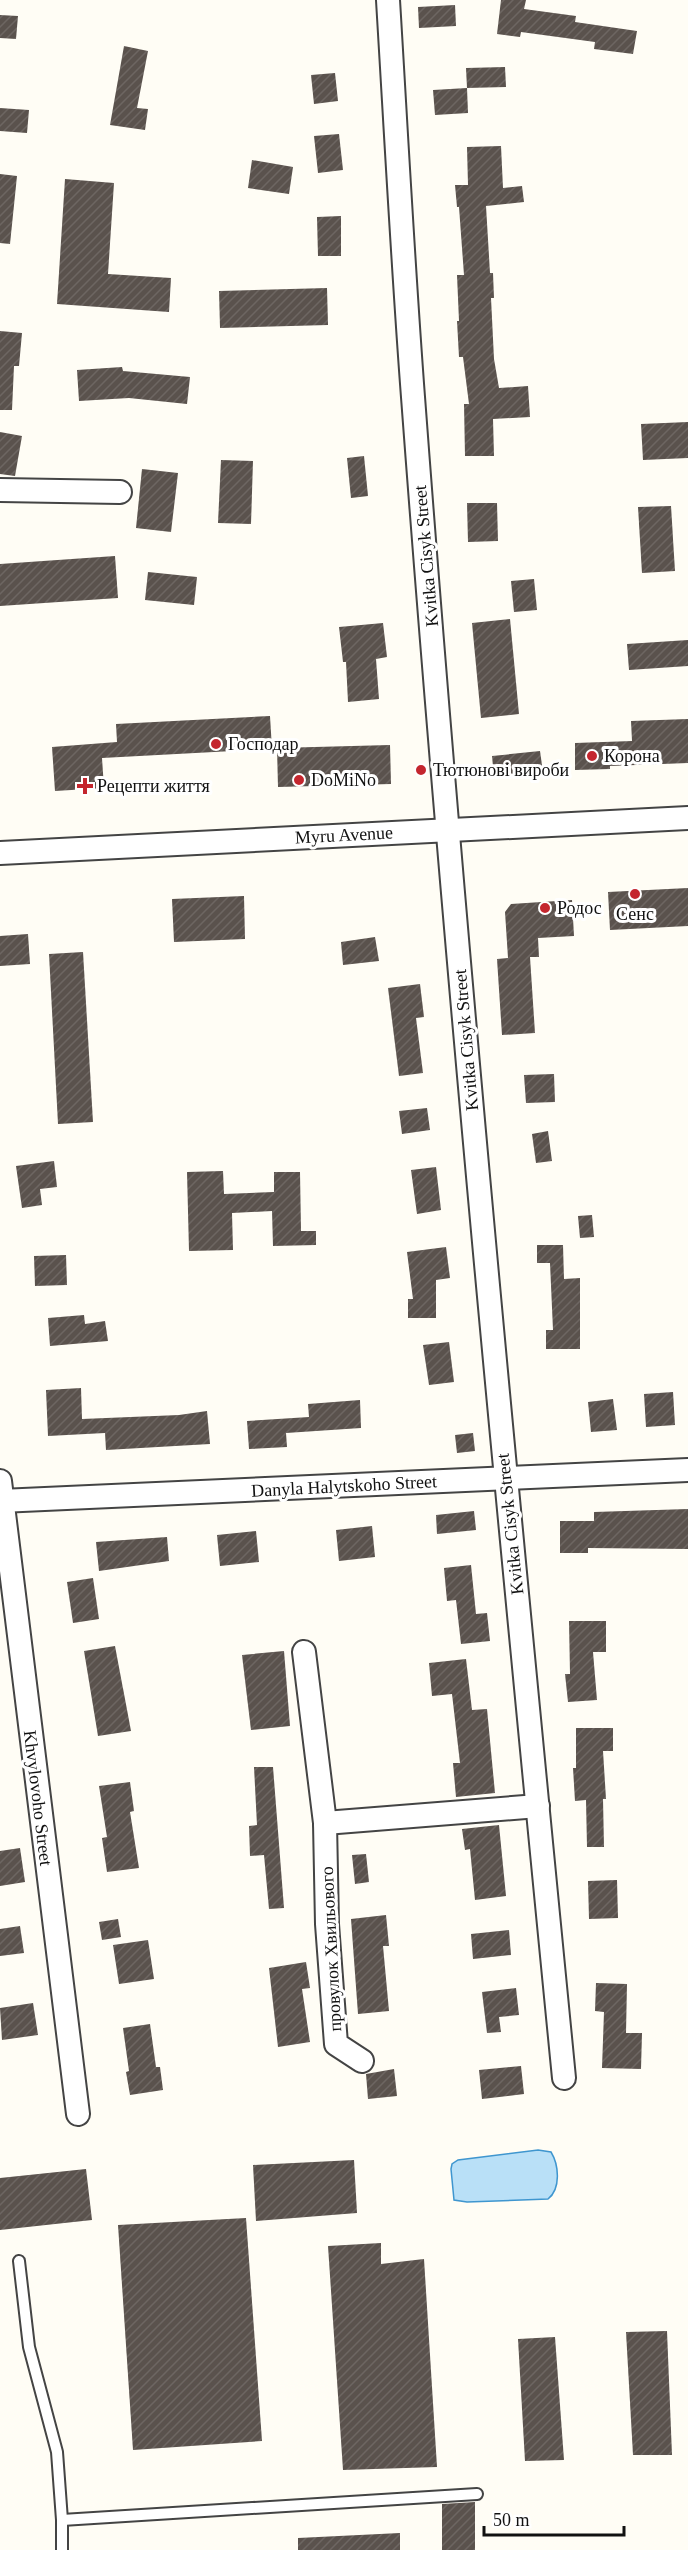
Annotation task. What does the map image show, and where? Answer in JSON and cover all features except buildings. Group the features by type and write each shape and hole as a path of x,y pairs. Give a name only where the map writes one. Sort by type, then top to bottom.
{"street":[{"name":"Kvitka Cisyk Street","path":"388,0 413,393 448,830 505,1478 564,2078"},
{"path":"0,490 120,492"},
{"name":"Myru Avenue","path":"0,853 688,818"},
{"name":"Danyla Halytskoho Street","path":"0,1494 688,1470"},
{"name":"Khvylovoho Street","path":"0,1494 78,2114"},
{"name":"провулок Хвильового","path":"304,1652 325,1824 327,1924 336,2044 362,2061"},
{"path":"325,1824 538,1806"}],"lane":[{"path":"19,2261 29,2347 57,2452 62,2550"},
{"path":"62,2520 477,2494"}],"water":[{"path":"538,2150 551,2152 556,2163 557,2183 548,2199 467,2202 454,2200 451,2169 452,2164 458,2160"}],"place":[{"name":"Господар","path":"216,744"},
{"name":"Корона","path":"592,756"},
{"name":"Тютюнові вироби","path":"421,770"},
{"name":"DoMiNo","path":"299,780"},
{"name":"Рецепти життя","path":"85,786"},
{"name":"Сенс","path":"635,894"},
{"name":"Родос","path":"545,908"}]}
